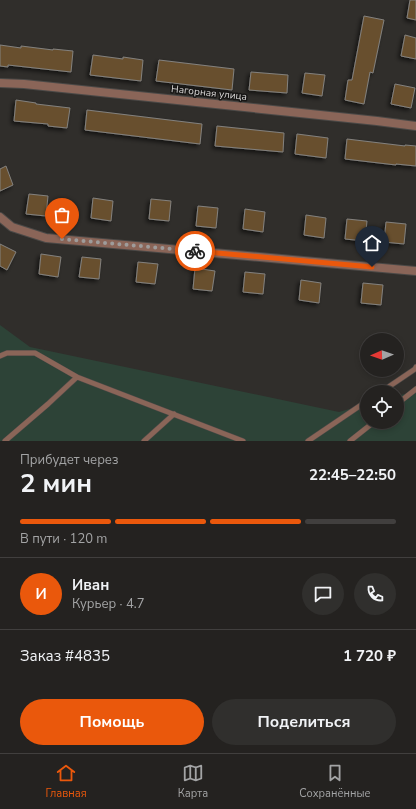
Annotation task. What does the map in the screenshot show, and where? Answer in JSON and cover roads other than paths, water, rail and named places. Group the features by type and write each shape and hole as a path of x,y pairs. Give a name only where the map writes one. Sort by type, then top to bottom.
{"street":[{"name":"Нагорная улица","path":"0,83 24,84 416,126"},
{"path":"0,217 12,227 46,238 416,271"}],"lane":[{"path":"0,356 7,353 36,353 77,378 243,441"},
{"path":"391,385 416,367"},
{"path":"5,441 77,378"},
{"path":"404,398 416,389"},
{"path":"308,441 360,406"},
{"path":"144,441 174,414"},
{"path":"350,441 365,429"}]}
